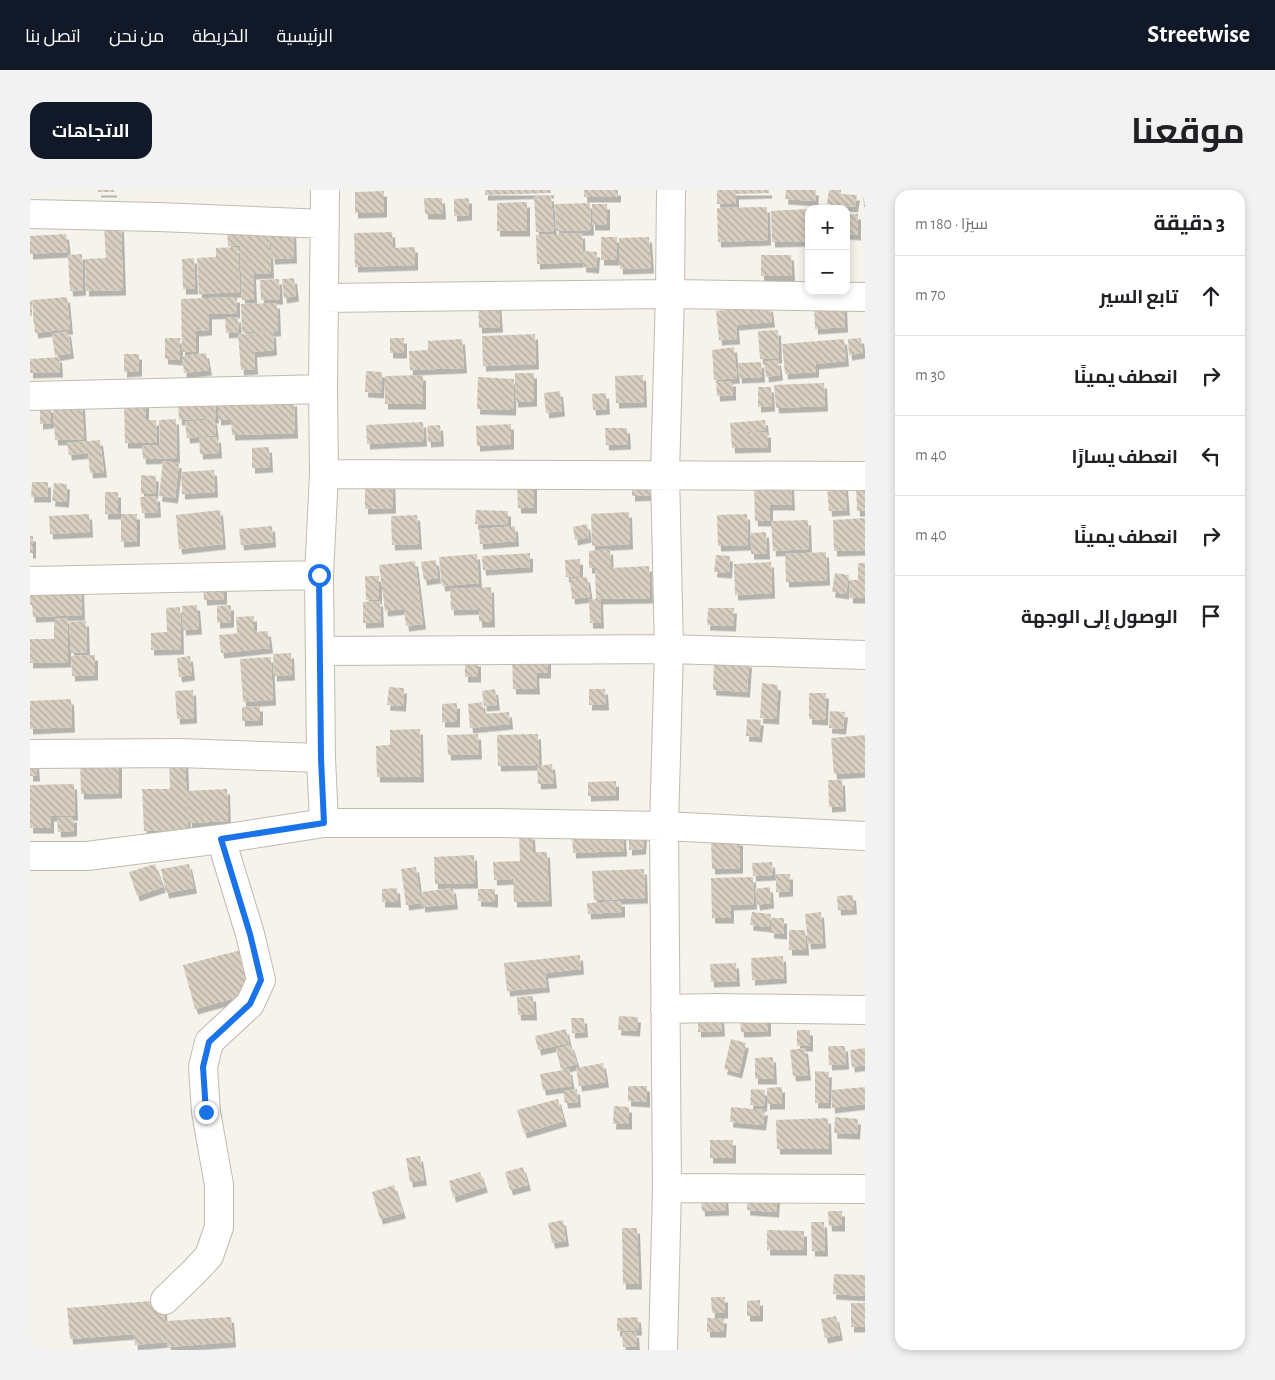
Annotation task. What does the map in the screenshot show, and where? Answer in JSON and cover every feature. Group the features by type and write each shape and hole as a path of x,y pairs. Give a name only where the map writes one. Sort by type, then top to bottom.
{"street":[{"path":"324,823 321,758 319,575 324,474 325,190"},
{"path":"663,1350 668,1188 664,826 670,650 665,474 671,190"},
{"path":"30,214 325,224"},
{"path":"324,298 670,294 865,296"},
{"path":"30,396 323,389"},
{"path":"324,474 865,476"},
{"path":"30,581 319,575"},
{"path":"320,651 670,650 865,655"},
{"path":"30,754 179,753 321,758"},
{"path":"30,856 87,856 221,839 324,823 501,823 664,826 865,836"},
{"path":"165,1300 209,1256 219,1227 219,1184 206,1112 203,1067 209,1042 250,1004 261,980 250,934 221,839"},
{"path":"665,1009 865,1010"},
{"path":"668,1188 865,1189"}],"building":[{"path":"98,190 114,190 114,192 98,192"},
{"path":"485,190 551,190 551,193 485,195"},
{"path":"584,190 618,190 618,197 584,197"},
{"path":"717,190 769,190 769,193 736,194 736,204 717,204"},
{"path":"786,190 816,190 815,201 785,199"},
{"path":"829,190 841,190 841,194 857,195 855,207 827,204"},
{"path":"862,190 865,190 865,207 864,207"},
{"path":"384,191 384,212 355,213 355,192"},
{"path":"551,196 554,231 536,232 534,197"},
{"path":"424,198 442,198 443,214 425,214"},
{"path":"469,198 469,215 454,216 454,199"},
{"path":"527,202 527,231 497,231 497,203"},
{"path":"590,203 591,230 556,231 555,204"},
{"path":"592,204 607,204 607,225 592,225"},
{"path":"767,207 768,240 718,242 717,208"},
{"path":"805,209 805,241 772,242 771,211"},
{"path":"850,214 858,214 858,235 850,234"},
{"path":"269,224 271,273 253,274 254,300 242,300 240,246 228,246 227,226"},
{"path":"121,226 123,290 86,291 85,259 106,258 104,227"},
{"path":"293,226 294,258 272,259 270,227"},
{"path":"392,232 393,248 415,247 415,265 355,267 354,233"},
{"path":"582,233 583,262 537,264 536,235"},
{"path":"66,234 68,252 30,254 30,236"},
{"path":"601,237 617,237 617,260 601,260"},
{"path":"649,237 651,268 620,269 619,238"},
{"path":"238,247 240,292 199,294 197,258 216,257 216,248"},
{"path":"584,251 597,252 596,268 583,267"},
{"path":"82,254 83,290 70,291 68,255"},
{"path":"761,255 791,255 792,276 761,276"},
{"path":"194,258 195,289 183,289 182,259"},
{"path":"294,278 296,296 284,298 282,279"},
{"path":"279,279 280,299 261,300 260,280"},
{"path":"67,297 70,329 35,333 32,300"},
{"path":"237,297 237,313 209,314 209,330 196,331 196,352 182,352 181,299"},
{"path":"498,298 500,327 479,328 478,299"},
{"path":"30,301 32,301 32,316 30,316"},
{"path":"844,302 845,327 815,329 814,303"},
{"path":"277,303 278,331 242,332 241,304"},
{"path":"770,306 772,322 736,325 737,339 719,340 716,311"},
{"path":"238,317 239,332 226,333 225,318"},
{"path":"778,330 779,358 760,359 758,331"},
{"path":"68,331 71,353 55,356 52,334"},
{"path":"273,332 274,350 254,352 255,369 241,370 238,334"},
{"path":"535,334 536,364 483,366 482,336"},
{"path":"165,338 180,338 180,360 165,359"},
{"path":"390,338 404,338 404,353 390,353"},
{"path":"861,338 863,353 849,355 848,339"},
{"path":"462,339 464,368 410,370 409,351 428,350 428,341"},
{"path":"844,339 846,361 816,364 816,372 785,374 782,344"},
{"path":"734,347 737,378 714,380 712,350"},
{"path":"206,353 209,370 184,373 182,356"},
{"path":"124,354 139,354 139,371 124,372"},
{"path":"59,357 60,372 30,373 30,359"},
{"path":"778,360 780,375 766,377 764,362"},
{"path":"761,362 762,377 739,378 738,363"},
{"path":"366,371 382,372 381,393 365,392"},
{"path":"515,373 534,373 534,401 515,402"},
{"path":"423,375 423,404 385,404 385,376"},
{"path":"643,375 644,402 616,403 615,376"},
{"path":"478,377 514,379 513,410 477,409"},
{"path":"716,381 733,381 733,395 717,396"},
{"path":"824,383 825,406 776,408 774,385"},
{"path":"758,387 771,387 772,406 758,407"},
{"path":"560,391 562,411 546,413 544,393"},
{"path":"606,393 607,409 593,410 592,394"},
{"path":"215,400 216,418 179,420 178,401"},
{"path":"294,401 295,433 232,435 231,419 218,420 218,402"},
{"path":"146,402 146,420 156,420 157,443 125,443 124,403"},
{"path":"82,404 84,439 55,440 53,406"},
{"path":"40,407 51,407 51,423 40,424"},
{"path":"176,419 177,458 143,459 142,446 160,445 159,420"},
{"path":"214,419 216,435 187,438 185,422"},
{"path":"765,420 766,430 731,434 730,423"},
{"path":"423,422 424,441 367,444 366,425"},
{"path":"511,424 511,444 477,446 476,426"},
{"path":"440,425 441,441 428,442 427,426"},
{"path":"605,428 627,428 628,444 606,445"},
{"path":"768,432 768,447 732,448 731,434"},
{"path":"218,437 219,453 200,454 199,438"},
{"path":"100,440 104,472 90,473 88,453 69,455 67,443"},
{"path":"269,447 270,467 252,468 252,448"},
{"path":"163,461 179,463 175,498 159,496"},
{"path":"214,470 215,492 182,494 181,472"},
{"path":"141,475 156,476 155,494 141,494"},
{"path":"365,475 392,475 393,508 365,509"},
{"path":"660,476 661,495 632,496 632,477"},
{"path":"534,478 534,508 518,508 517,479"},
{"path":"32,482 48,482 48,497 31,497"},
{"path":"54,483 67,484 66,502 52,501"},
{"path":"754,484 791,484 792,505 770,505 770,521 755,521"},
{"path":"865,484 865,511 857,511 856,485"},
{"path":"845,485 847,510 829,511 827,486"},
{"path":"105,492 118,492 118,514 105,514"},
{"path":"157,496 158,512 142,513 140,497"},
{"path":"220,510 223,544 179,549 176,515"},
{"path":"476,510 508,511 508,525 475,524"},
{"path":"629,512 630,544 592,546 591,514"},
{"path":"89,514 90,532 50,534 49,516"},
{"path":"121,514 137,514 137,541 121,542"},
{"path":"747,514 748,545 718,546 717,515"},
{"path":"417,515 419,544 392,545 391,516"},
{"path":"865,518 865,550 834,551 833,520"},
{"path":"808,520 809,549 773,551 771,521"},
{"path":"587,524 589,537 575,540 573,527"},
{"path":"272,526 273,542 241,545 239,529"},
{"path":"515,526 516,541 480,544 479,529"},
{"path":"766,532 767,554 751,554 751,533"},
{"path":"30,536 33,536 33,553 30,553"},
{"path":"610,549 611,568 649,566 650,598 600,599 601,623 590,623 589,600 596,599 595,568 589,568 589,551"},
{"path":"826,552 827,580 786,582 785,554"},
{"path":"530,553 530,567 483,570 482,556"},
{"path":"477,554 479,583 442,586 439,557"},
{"path":"716,555 730,556 729,573 714,572"},
{"path":"580,559 580,577 566,577 565,560"},
{"path":"436,560 438,578 424,580 421,562"},
{"path":"415,561 423,624 406,626 404,609 385,611 379,565"},
{"path":"771,562 772,593 735,595 734,564"},
{"path":"858,563 865,563 865,598 850,598 849,580 858,580"},
{"path":"835,573 849,575 846,594 832,592"},
{"path":"365,576 379,576 379,599 366,600"},
{"path":"587,577 590,597 572,599 570,579"},
{"path":"224,585 224,599 204,600 203,586"},
{"path":"81,586 82,615 33,617 32,605 30,605 30,587"},
{"path":"491,587 492,622 479,622 479,609 451,610 450,589"},
{"path":"380,601 381,622 363,623 363,602"},
{"path":"197,605 199,629 183,630 182,606"},
{"path":"231,605 231,622 217,623 217,606"},
{"path":"180,607 181,649 151,650 151,633 167,632 166,608"},
{"path":"708,608 734,608 733,626 707,625"},
{"path":"254,616 254,632 268,631 270,648 221,653 219,635 251,632 237,633 236,617"},
{"path":"68,618 68,662 30,663 30,639 54,639 54,619"},
{"path":"86,621 87,652 71,653 69,622"},
{"path":"291,653 292,675 274,676 273,654"},
{"path":"95,655 95,675 72,676 71,656"},
{"path":"190,656 192,675 179,677 177,658"},
{"path":"548,656 548,673 536,673 537,689 513,689 512,658"},
{"path":"271,657 273,700 243,702 240,659"},
{"path":"465,661 478,661 478,677 465,677"},
{"path":"714,661 749,662 747,692 713,690"},
{"path":"762,683 778,685 776,719 760,718"},
{"path":"389,687 404,688 403,706 387,705"},
{"path":"495,689 497,705 484,706 482,691"},
{"path":"589,689 605,689 606,705 589,705"},
{"path":"193,690 194,718 177,719 175,691"},
{"path":"809,693 826,693 825,720 809,719"},
{"path":"71,699 72,727 30,729 30,701"},
{"path":"482,702 484,714 509,712 510,724 470,728 468,704"},
{"path":"457,703 457,722 442,722 442,704"},
{"path":"260,706 260,720 242,721 242,707"},
{"path":"830,711 845,712 843,729 829,728"},
{"path":"747,719 761,720 759,737 746,736"},
{"path":"420,729 421,777 377,777 376,746 390,745 390,730"},
{"path":"478,734 479,754 448,755 447,735"},
{"path":"538,734 539,766 552,764 554,783 538,784 537,765 498,766 497,735"},
{"path":"865,735 865,772 834,774 831,738"},
{"path":"185,757 188,830 144,831 142,789 170,789 169,758"},
{"path":"119,759 119,793 81,794 80,760"},
{"path":"36,762 37,776 30,776 30,763"},
{"path":"828,780 842,780 843,806 829,807"},
{"path":"616,781 616,795 588,796 588,782"},
{"path":"74,784 75,815 51,816 51,828 30,828 30,785"},
{"path":"227,789 228,821 189,823 187,791"},
{"path":"74,817 74,831 58,832 57,818"},
{"path":"532,834 533,852 547,852 549,901 514,902 513,879 494,880 493,862 520,861 519,835"},
{"path":"623,834 624,851 573,853 572,836"},
{"path":"629,834 644,834 643,849 629,850"},
{"path":"740,840 740,868 712,869 711,841"},
{"path":"474,855 475,883 435,884 434,857"},
{"path":"772,862 773,875 753,876 752,863"},
{"path":"155,864 163,887 137,896 129,872"},
{"path":"189,864 194,888 166,893 161,869"},
{"path":"416,867 421,903 406,905 401,869"},
{"path":"644,869 645,898 594,900 592,871"},
{"path":"776,874 790,874 790,891 776,892"},
{"path":"753,877 754,904 731,905 731,918 712,918 711,878"},
{"path":"770,887 771,903 757,905 755,889"},
{"path":"397,888 398,902 382,902 382,889"},
{"path":"453,888 455,904 422,907 421,892"},
{"path":"478,889 495,889 495,902 478,901"},
{"path":"853,895 854,909 838,910 837,896"},
{"path":"622,901 622,912 588,914 587,903"},
{"path":"752,912 771,914 769,927 750,925"},
{"path":"821,912 823,943 808,944 805,914"},
{"path":"771,918 784,918 784,934 771,933"},
{"path":"789,930 805,930 806,950 789,950"},
{"path":"241,950 253,993 195,1009 183,965"},
{"path":"580,955 581,969 545,973 547,987 507,991 504,963"},
{"path":"783,956 784,978 752,980 751,958"},
{"path":"736,963 737,981 711,982 710,964"},
{"path":"533,996 534,1015 518,1015 517,997"},
{"path":"721,1015 722,1031 698,1032 698,1017"},
{"path":"619,1016 638,1017 637,1031 618,1030"},
{"path":"740,1016 768,1016 768,1031 741,1032"},
{"path":"571,1018 584,1018 585,1032 572,1033"},
{"path":"566,1029 569,1043 538,1050 535,1036"},
{"path":"797,1030 810,1030 810,1046 797,1046"},
{"path":"731,1039 746,1043 739,1073 724,1069"},
{"path":"571,1044 577,1064 561,1069 556,1049"},
{"path":"828,1046 845,1046 846,1064 829,1065"},
{"path":"805,1048 808,1075 793,1076 790,1050"},
{"path":"865,1048 865,1065 852,1067 850,1050"},
{"path":"773,1057 774,1079 755,1079 755,1058"},
{"path":"603,1063 606,1082 579,1086 576,1068"},
{"path":"569,1069 572,1086 543,1090 540,1074"},
{"path":"815,1071 829,1072 828,1103 815,1103"},
{"path":"628,1086 647,1086 647,1102 628,1101"},
{"path":"782,1087 782,1104 767,1104 767,1088"},
{"path":"865,1087 865,1104 832,1108 831,1090"},
{"path":"577,1089 578,1102 565,1103 563,1091"},
{"path":"751,1089 765,1090 764,1106 750,1105"},
{"path":"558,1099 564,1121 524,1133 517,1110"},
{"path":"614,1106 629,1107 629,1124 613,1124"},
{"path":"731,1107 765,1110 763,1125 730,1122"},
{"path":"835,1117 858,1119 857,1134 834,1133"},
{"path":"828,1118 829,1149 777,1149 776,1120"},
{"path":"710,1140 733,1140 733,1158 710,1158"},
{"path":"420,1156 424,1180 410,1182 406,1158"},
{"path":"523,1167 528,1185 510,1190 505,1172"},
{"path":"480,1172 485,1187 453,1197 449,1181"},
{"path":"394,1185 403,1213 380,1219 372,1192"},
{"path":"725,1193 726,1210 702,1211 701,1195"},
{"path":"748,1195 777,1197 776,1212 747,1210"},
{"path":"828,1211 842,1211 842,1226 829,1226"},
{"path":"563,1220 566,1241 552,1243 548,1223"},
{"path":"811,1222 824,1222 825,1251 812,1251"},
{"path":"622,1228 637,1228 639,1284 623,1284"},
{"path":"767,1230 804,1231 804,1250 767,1250"},
{"path":"834,1274 865,1275 865,1296 833,1294"},
{"path":"711,1297 725,1297 725,1313 712,1313"},
{"path":"163,1300 167,1342 135,1345 134,1334 70,1339 67,1308"},
{"path":"760,1300 760,1316 747,1316 747,1301"},
{"path":"851,1303 865,1303 865,1327 851,1327"},
{"path":"836,1316 840,1335 825,1338 821,1319"},
{"path":"231,1317 233,1342 168,1347 166,1321"},
{"path":"638,1317 639,1330 617,1331 617,1318"},
{"path":"707,1318 724,1318 723,1332 707,1332"},
{"path":"636,1332 637,1346 623,1347 622,1333"}],"route":[{"path":"206,1112 203,1067 209,1042 250,1004 261,980 250,934 221,839 324,823 321,758 319,575"}]}
